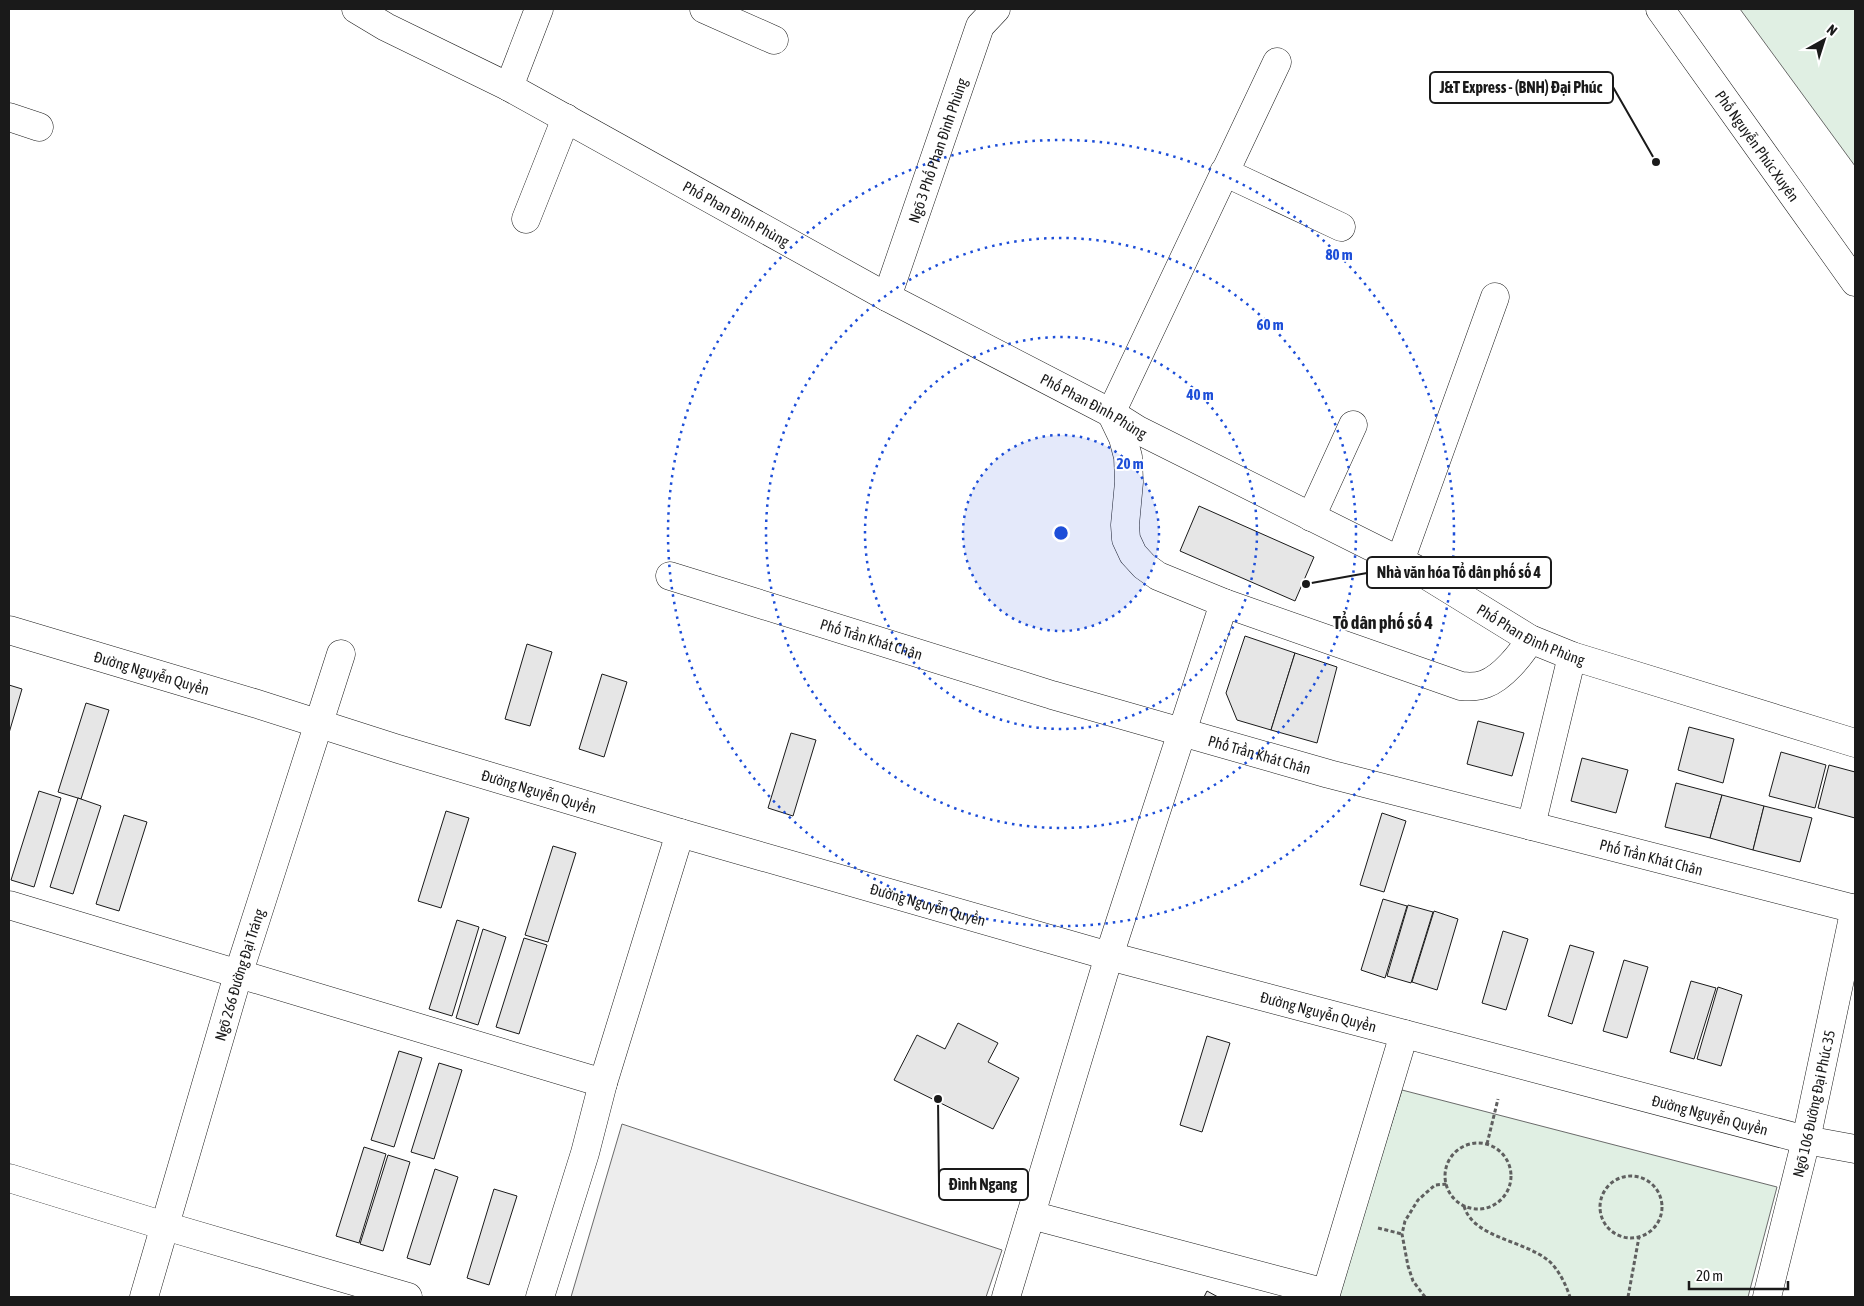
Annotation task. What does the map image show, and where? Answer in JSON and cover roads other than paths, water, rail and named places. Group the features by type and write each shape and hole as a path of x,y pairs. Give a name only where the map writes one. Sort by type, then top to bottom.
{"street":[{"name":"Phố Phan Đình Phùng","path":"356,9 391,18 509,87 887,297 1111,413 1138,430 1418,570 1530,639 1572,656 1855,743"},
{"path":"509,87 539,9"},
{"path":"704,9 774,40"},
{"name":"Ngõ 3 Phố Phan Đình Phùng","path":"887,297 980,26 996,9"},
{"name":"Phố Nguyễn Phúc Xuyên","path":"1660,9 1855,282"},
{"path":"1277,62 1111,413 1123,438 1128,457 1129,482 1126,539 1134,554 1144,566 1158,576 1224,603 1461,686 1473,687 1486,684 1497,677 1524,650 1530,639"},
{"path":"9,118 38,126"},
{"path":"526,219 566,118"},
{"path":"1224,172 1340,227"},
{"path":"1400,561 1496,297"},
{"path":"1310,517 1353,425"},
{"name":"Phố Trần Khát Chân","path":"670,576 1052,695 1329,774 1855,908"},
{"path":"1006,1297 1109,956 1224,603"},
{"name":"Đường Nguyễn Quyền","path":"9,630 680,833 1109,956 1806,1140 1855,1149"},
{"name":"Ngõ 266 Đường Đại Tráng","path":"144,1297 238,974 341,654"},
{"path":"1531,826 1572,656"},
{"path":"540,1297 585,1153 603,1083 680,833"},
{"path":"9,905 603,1083"},
{"name":"Ngõ 106 Đường Đại Phúc 35","path":"1767,1297 1806,1140 1855,908"},
{"path":"1031,1215 1326,1295 1404,1034"},
{"path":"9,1178 408,1297"}],"place":[{"name":"J&T Express - (BNH) Đại Phúc","path":"1656,162"},
{"name":"Nhà văn hóa Tổ dân phố số 4","path":"1306,584"},
{"name":"Đình Ngang","path":"938,1099"}],"district":[{"name":"Tổ dân phố số 4","path":"1383,622"}]}
